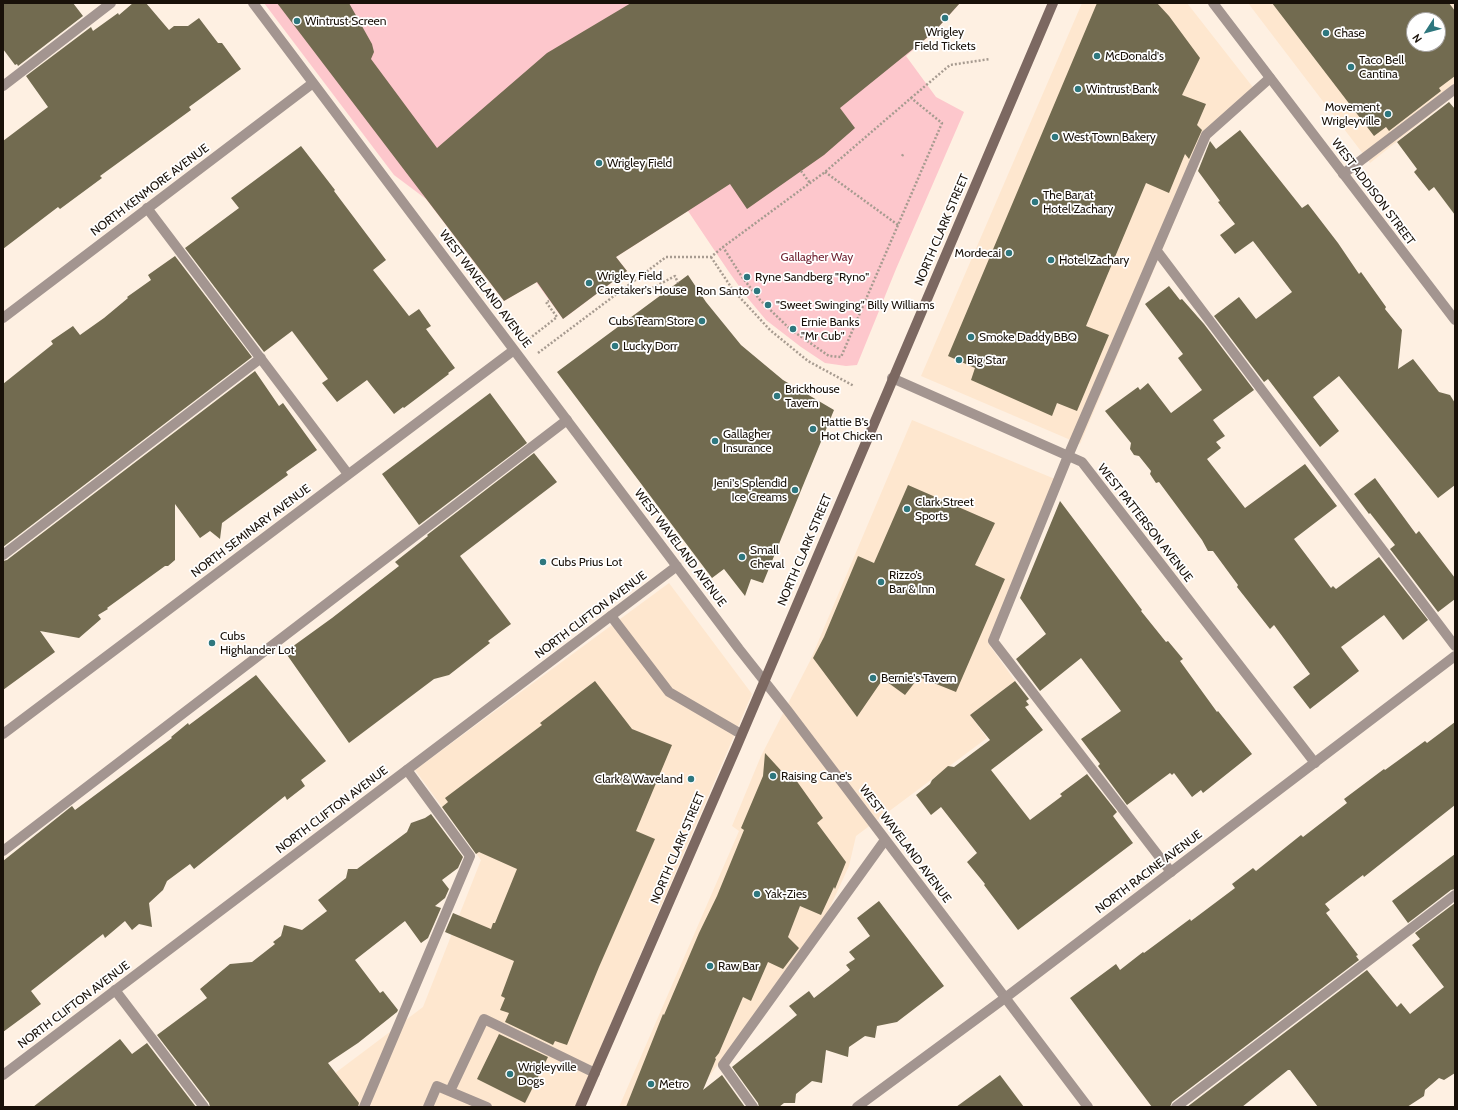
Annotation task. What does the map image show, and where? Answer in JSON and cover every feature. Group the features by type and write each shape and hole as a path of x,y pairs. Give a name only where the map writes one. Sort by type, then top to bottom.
{"main road":[{"name":"NORTH CLARK STREET","path":"580,1107 764,681 1053,3"}],"street":[{"path":"3,86 111,3"},
{"name":"WEST WAVELAND AVENUE","path":"253,3 677,566 1088,1107"},
{"name":"WEST ADDISON STREET","path":"1213,3 1455,320"},
{"path":"1171,872 993,641 1068,456 1206,135 1270,78"},
{"name":"NORTH KENMORE AVENUE","path":"3,318 313,83"},
{"path":"1344,174 1455,89"},
{"path":"147,208 348,474"},
{"path":"1157,250 1455,646"},
{"name":"NORTH SEMINARY AVENUE","path":"3,734 514,350"},
{"path":"3,555 260,358"},
{"name":"WEST PATTERSON AVENUE","path":"892,378 1082,462 1315,763"},
{"path":"3,851 567,420"},
{"name":"NORTH CLIFTON AVENUE","path":"3,1075 677,566"},
{"path":"611,616 669,692 741,734"},
{"name":"NORTH RACINE AVENUE","path":"857,1107 1005,998 1455,656"},
{"path":"364,1107 470,856 407,770"},
{"path":"754,1107 723,1066 885,840"},
{"path":"1176,1107 1455,895"},
{"path":"115,990 204,1107"},
{"path":"450,1091 484,1019 595,1073"},
{"path":"428,1107 437,1086 488,1107"}],"path":[{"path":"536,354 666,257 711,257 825,172 950,65 990,60"},
{"path":"723,247 760,300 790,329 828,356 841,357 942,123 911,98"},
{"path":"801,171 810,183"},
{"path":"825,172 898,225"},
{"path":"711,257 732,290 770,330 808,361 854,386"},
{"path":"617,294 641,294 675,276 678,282"},
{"path":"526,340 557,317 546,302 549,301"}],"shaded area":[{"name":"Hotel Zachary","path":"1082,3 1187,3 1259,95 1211,135 1080,444 921,376"},
{"path":"1248,3 1455,3 1455,95 1370,163"},
{"path":"912,420 1055,479 988,643 1015,681 970,715 987,738 856,836 849,866 825,918 697,1093 708,1107 619,1107 739,831 732,826 761,756 810,661"},
{"path":"669,583 752,694 575,1107 290,1107 423,1007 481,860 415,770"}],"green space":[{"name":"Wrigley Field","path":"264,3 960,3 934,32 906,56 936,97 964,112 896,269 857,365 846,366 825,363 801,347 766,320 746,296 688,211 616,257 627,271 563,319 536,282 504,301 426,199 394,175"}],"building":[{"path":"3,3 73,3 83,16 18,66 17,64 15,65 3,49"},
{"path":"133,3 146,3 169,30 174,26 188,26 199,18 218,43 222,43 241,69 189,107 191,110 100,176 102,178 60,209 58,207 3,249 3,141 48,107 26,76 91,27 93,31 118,13 119,15"},
{"name":"Wrigley Field","path":"277,3 349,3 372,44 374,52 371,59 437,148 547,53 631,3 960,3 934,32 840,108 855,128 824,155 747,209 730,184 616,257 627,271 563,319 537,282 504,301"},
{"name":"Hotel Zachary","path":"1097,3 1157,3 1169,16 1200,58 1182,95 1206,104 1197,125 1202,130 1189,159 1185,154 1169,193 1146,183 1086,326 1109,335 1077,411 1057,403 1052,416 971,380 975,368 948,356"},
{"path":"1272,3 1449,3 1455,11 1455,76 1439,88 1441,91 1389,131 1386,127 1374,136"},
{"path":"1449,102 1455,109 1455,215 1434,187 1429,191 1414,172 1417,169 1397,142"},
{"path":"1240,130 1302,208 1308,204 1338,243 1359,274 1361,272 1386,307 1385,309 1402,330 1398,369 1413,359 1439,392 1450,395 1455,403 1455,485 1438,498 1339,376 1313,397 1339,431 1320,447 1268,379 1264,382 1214,316 1239,297 1256,319 1292,292 1253,241 1235,254 1220,235 1235,224 1218,202 1220,201 1198,171 1210,141 1216,149"},
{"path":"301,146 386,260 373,270 409,316 419,309 431,326 426,329 455,368 404,408 403,407 394,414 367,380 337,402 322,383 328,379 292,331 264,352 185,248 239,208 231,198"},
{"path":"175,256 252,357 3,547 3,384 53,344 51,341 73,326 80,335 104,318 128,298 127,297 151,280 148,275"},
{"name":"Gallagher Insurance","path":"688,275 706,302 741,345 783,380 834,410 763,583 751,579 745,596 724,569 712,578 557,372"},
{"path":"1169,286 1180,300 1182,299 1204,324 1254,390 1213,420 1225,436 1216,442 1221,448 1207,459 1245,508 1305,464 1337,506 1294,539 1331,588 1333,586 1336,589 1379,557 1428,620 1403,640 1384,615 1341,647 1359,671 1310,709 1293,687 1310,674 1274,625 1270,629 1237,587 1238,585 1213,551 1208,551 1202,540 1159,482 1156,483 1150,474 1151,471 1139,456 1134,455 1130,449 1131,443 1105,411 1138,387 1140,390 1148,383 1171,413 1202,390 1178,358 1183,354 1145,304"},
{"path":"255,371 279,406 283,403 317,450 286,472 288,475 222,523 220,539 210,531 200,538 175,504 175,560 98,615 101,619 79,638 40,631 55,652 3,690 3,561 7,560"},
{"path":"490,393 527,443 419,525 382,474"},
{"path":"534,453 557,482 460,556 511,624 488,641 490,643 449,675 434,679 349,743 285,652 399,566 395,562 428,536 427,535"},
{"path":"1375,478 1416,534 1419,531 1455,578 1455,599 1438,612 1390,549 1395,545 1354,494"},
{"path":"908,485 995,523 975,565 1005,579 956,692 919,677 905,695 883,679 857,717 813,658 824,637 858,556 874,563"},
{"path":"1060,501 1142,610 1141,611 1166,642 1168,641 1183,659 1180,661 1217,712 1218,711 1252,754 1203,793 1201,790 1192,797 1174,773 1172,775 1170,773 1127,805 1098,766 1100,764 1081,739 1121,711 1081,658 1040,691 1016,659 1046,634 1020,598"},
{"path":"256,675 326,761 301,780 305,786 287,800 285,796 194,869 190,864 167,881 163,890 149,903 152,927 139,924 132,930 125,921 105,938 103,934 31,991 41,1004 3,1032 3,861 72,806 75,810 172,738 171,737 188,723 189,725"},
{"path":"595,681 632,729 672,745 636,831 655,839 599,967 567,1045 555,1041 553,1045 505,1022 509,1013 500,1010 505,998 501,996 514,961 445,932 453,913 491,929 493,923 495,923 517,869 479,852 476,854 442,807 448,802 445,798 542,725 540,723"},
{"path":"1015,681 1029,699 1026,701 1029,705 1025,707 1043,730 991,770 1030,820 1062,796 1060,794 1087,774 1117,812 1113,816 1133,843 1018,930 967,862 977,853 941,807 931,815 916,795 930,784 932,780 948,766 954,767 990,740 970,715"},
{"path":"1455,722 1455,805 1364,877 1363,875 1325,904 1330,910 1326,913 1358,955 1356,956 1359,960 1172,1102 1170,1107 1152,1107 1070,998 1116,964 1120,970 1190,919 1191,921 1235,888 1232,884 1253,868 1256,871 1301,835 1303,837 1347,803 1344,799 1384,769 1385,770 1425,741 1427,743"},
{"path":"765,753 786,776 791,773 823,818 817,823 846,862 835,889 834,887 821,915 800,906 788,937 799,948 783,969 768,962 751,1001 743,997 719,1053 715,1058 716,1059 703,1090 722,1075 745,1107 626,1107 663,1014 664,1015 699,933 717,896 744,830 741,828 763,776"},
{"path":"431,814 463,857 458,868 442,880 449,889 445,898 435,906 441,908 428,938 421,943 405,921 355,960 380,993 383,991 398,1010 358,1043 328,1063 359,1103 358,1107 210,1107 209,1103 157,1035 207,998 200,989 230,964 252,962 275,944 273,942 281,936 284,925 302,930 327,911 318,900 346,878 348,869 357,869 407,832 411,823"},
{"path":"1455,854 1455,889 1451,890 1408,923 1392,901"},
{"path":"879,901 944,986 897,1022 877,1026 875,1038 865,1036 849,1047 848,1057 826,1050 822,1083 812,1081 796,1094 795,1103 784,1103 779,1107 759,1107 758,1103 732,1067 797,1015 789,1006 809,991 814,998 850,970 846,965 855,959 849,952 870,936 857,918"},
{"path":"1455,903 1455,1073 1444,1080 1439,1078 1425,1090 1424,1096 1407,1107 1318,1107 1290,1070 1288,1070 1242,1107 1187,1107 1367,970 1397,1007 1401,1003 1410,1014 1444,987 1412,945 1420,939 1415,933"},
{"name":"Wrigleyville Dogs","path":"499,1034 548,1057 525,1103 477,1079"},
{"path":"120,1039 132,1054 147,1043 196,1107 33,1107"},
{"path":"1000,1075 1024,1107 956,1107"}],"place":[{"name":"Wrigley Field Tickets","path":"945,18"},
{"name":"Wintrust Screen","path":"297,21"},
{"name":"Chase","path":"1326,33"},
{"name":"McDonald's","path":"1097,56"},
{"name":"Taco Bell Cantina","path":"1351,67"},
{"name":"Wintrust Bank","path":"1078,89"},
{"name":"Movement Wrigleyville","path":"1388,114"},
{"name":"West Town Bakery","path":"1055,137"},
{"name":"Wrigley Field","path":"599,163"},
{"name":"The Bar at Hotel Zachary","path":"1035,202"},
{"name":"Mordecai","path":"1009,253"},
{"name":"Hotel Zachary","path":"1051,260"},
{"name":"Ryne Sandberg \"Ryno\"","path":"747,277"},
{"name":"Wrigley Field Caretaker's House","path":"589,283"},
{"name":"Ron Santo","path":"757,291"},
{"name":"\"Sweet Swinging\" Billy Williams","path":"768,305"},
{"name":"Cubs Team Store","path":"702,321"},
{"name":"Ernie Banks \"Mr Cub\"","path":"793,329"},
{"name":"Smoke Daddy BBQ","path":"971,337"},
{"name":"Lucky Dorr","path":"615,346"},
{"name":"Big Star","path":"959,360"},
{"name":"Brickhouse Tavern","path":"777,396"},
{"name":"Hattie B's Hot Chicken","path":"813,429"},
{"name":"Gallagher Insurance","path":"715,441"},
{"name":"Jeni's Splendid Ice Creams","path":"795,490"},
{"name":"Clark Street Sports","path":"907,509"},
{"name":"Small Cheval","path":"742,557"},
{"name":"Cubs Prius Lot","path":"543,562"},
{"name":"Rizzo’s Bar & Inn","path":"881,582"},
{"name":"Cubs Highlander Lot","path":"212,643"},
{"name":"Bernie's Tavern","path":"873,678"},
{"name":"Raising Cane's","path":"773,776"},
{"name":"Clark & Waveland","path":"691,779"},
{"name":"Yak-Zies","path":"757,894"},
{"name":"Raw Bar","path":"710,966"},
{"name":"Wrigleyville Dogs","path":"510,1074"},
{"name":"Metro","path":"651,1084"}],"park label":[{"name":"Gallagher Way","path":"817,257"}]}
